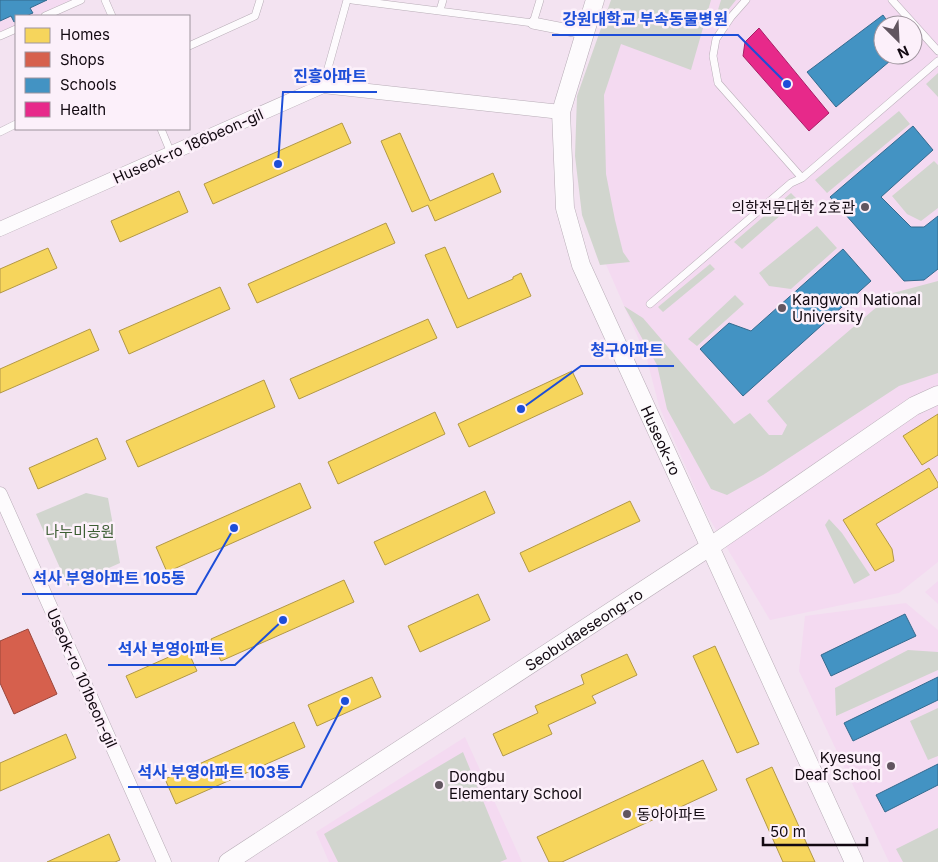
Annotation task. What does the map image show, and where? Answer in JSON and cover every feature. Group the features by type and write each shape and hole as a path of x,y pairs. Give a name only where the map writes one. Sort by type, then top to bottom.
{"street":[{"name":"Huseok-ro","path":"595,0 561,112 565,208 582,265 854,862"},
{"path":"533,23 584,33"},
{"path":"323,86 561,112"},
{"name":"Huseok-ro 186beon-gil","path":"0,229 323,86"},
{"name":"Seobudaeseong-ro","path":"228,862 711,546 914,406 938,395"},
{"name":"Useok-ro 101beon-gil","path":"0,494 164,862"}],"lane":[{"path":"47,15 82,0"},
{"path":"105,0 112,15"},
{"path":"190,46 255,16 260,0"},
{"path":"323,86 347,0"},
{"path":"352,0 533,23 540,0"},
{"path":"440,10 443,0"},
{"path":"746,0 730,17 716,38 713,56 718,83 802,178"},
{"path":"892,0 938,51"},
{"path":"0,36 15,29"},
{"path":"650,304 791,183 802,178 938,61"},
{"path":"0,132 15,124"},
{"path":"161,130 171,153"}],"shaded area":[{"path":"0,0 71,0 37,15 15,15 15,25 0,32"},
{"name":"Kangwon National University","path":"623,0 938,0 938,562 899,593 770,620 706,513 659,406 646,356 604,260 596,85"},
{"path":"938,581 938,604 925,592"},
{"name":"Kyesung Deaf School","path":"906,603 938,630 938,862 889,862 799,671 805,616"},
{"name":"Dongbu Elementary School","path":"465,737 522,862 329,862 316,832"}],"green space":[{"path":"611,0 711,0 691,70 621,44 604,95 606,174 623,252 630,262 600,265 582,215 575,156 577,96"},
{"path":"721,0 736,0 724,15 717,13"},
{"path":"938,73 938,97 926,84"},
{"path":"899,111 910,124 827,193 815,180"},
{"path":"934,161 938,165 938,208 921,221 907,214 892,196"},
{"path":"791,193 798,200 742,249 734,242"},
{"path":"817,226 837,248 791,289 769,286 759,273"},
{"path":"710,264 715,269 663,312 658,307"},
{"path":"938,281 938,373 899,386 763,475 727,495 711,489 667,409 657,365 624,306 643,318 734,424 750,413 769,435 782,435 787,425 767,401 893,293"},
{"path":"735,295 744,304 697,346 688,339"},
{"name":"나누미공원","path":"86,493 108,498 120,563 68,586 36,514"},
{"path":"829,519 842,533 870,575 854,584 825,525"},
{"path":"908,650 938,652 938,670 836,716 835,688"},
{"path":"938,708 938,756 928,760 910,721"},
{"name":"Dongbu Elementary School","path":"463,752 507,859 500,862 338,862 324,834"},
{"path":"938,828 938,862 903,862 896,849"}],"building: Homes":[{"path":"342,123 351,143 213,204 204,184"},
{"path":"400,133 430,201 493,173 501,192 435,221 428,205 412,212 381,141"},
{"path":"179,191 188,212 120,242 111,221"},
{"path":"386,223 395,243 257,303 248,284"},
{"path":"445,247 468,299 513,279 513,277 521,273 531,296 457,328 425,255"},
{"path":"48,248 57,268 0,293 0,269"},
{"path":"220,287 230,309 129,354 119,331"},
{"path":"428,319 437,338 299,399 290,379"},
{"path":"90,329 99,350 0,393 0,369"},
{"path":"572,371 583,394 469,447 458,424"},
{"path":"264,380 275,407 138,467 126,441"},
{"path":"435,412 445,434 338,484 328,462"},
{"path":"938,414 938,455 922,465 903,436"},
{"path":"97,438 106,459 38,489 29,468"},
{"path":"929,468 938,483 938,487 876,524 892,549 894,561 875,571 843,520"},
{"path":"300,483 311,508 167,572 156,547"},
{"path":"485,491 495,513 385,565 374,542"},
{"path":"630,501 640,521 529,572 520,553"},
{"path":"344,580 354,602 221,661 211,639"},
{"path":"478,594 490,620 420,652 408,626"},
{"path":"715,646 759,744 737,753 693,656"},
{"path":"187,649 197,671 136,698 126,676"},
{"path":"627,654 637,675 592,696 596,703 548,725 552,734 503,756 493,734 538,713 535,706 584,684 581,675"},
{"path":"372,677 381,697 317,726 308,705"},
{"path":"294,722 305,747 176,804 165,779"},
{"path":"66,734 76,758 0,791 0,763"},
{"name":"동아아파트","path":"703,760 717,790 562,862 549,862 537,837"},
{"path":"772,767 815,862 783,862 746,779"},
{"path":"109,834 120,860 115,862 47,862"}],"building: Shops":[{"path":"28,629 57,694 14,714 0,683 0,641"}],"building: Schools":[{"path":"0,0 47,0 30,8 33,13 15,15 14,22 11,16 0,21"},
{"path":"873,22 873,65 885,65 836,107 807,72"},
{"name":"의학전문대학 2호관","path":"913,126 933,150 881,197 911,227 924,227 938,216 938,269 924,280 904,281 830,197"},
{"path":"843,249 871,281 743,396 700,349 729,323 751,331"},
{"path":"905,614 916,636 831,676 821,655"},
{"path":"938,677 938,700 853,741 844,723"},
{"path":"938,764 938,785 885,812 876,795"}],"building: Health":[{"path":"759,28 829,113 809,131 743,56 745,42"}],"place":[{"name":"강원대학교 부속동물병원","path":"787,84"},
{"name":"진흥아파트","path":"278,164"},
{"name":"의학전문대학 2호관","path":"865,207"},
{"name":"Kangwon National University","path":"782,308"},
{"name":"청구아파트","path":"521,409"},
{"name":"석사 부영아파트 105동","path":"234,528"},
{"name":"석사 부영아파트","path":"283,620"},
{"name":"석사 부영아파트 103동","path":"345,701"},
{"name":"Kyesung Deaf School","path":"891,766"},
{"name":"Dongbu Elementary School","path":"439,785"},
{"name":"동아아파트","path":"627,814"}]}
